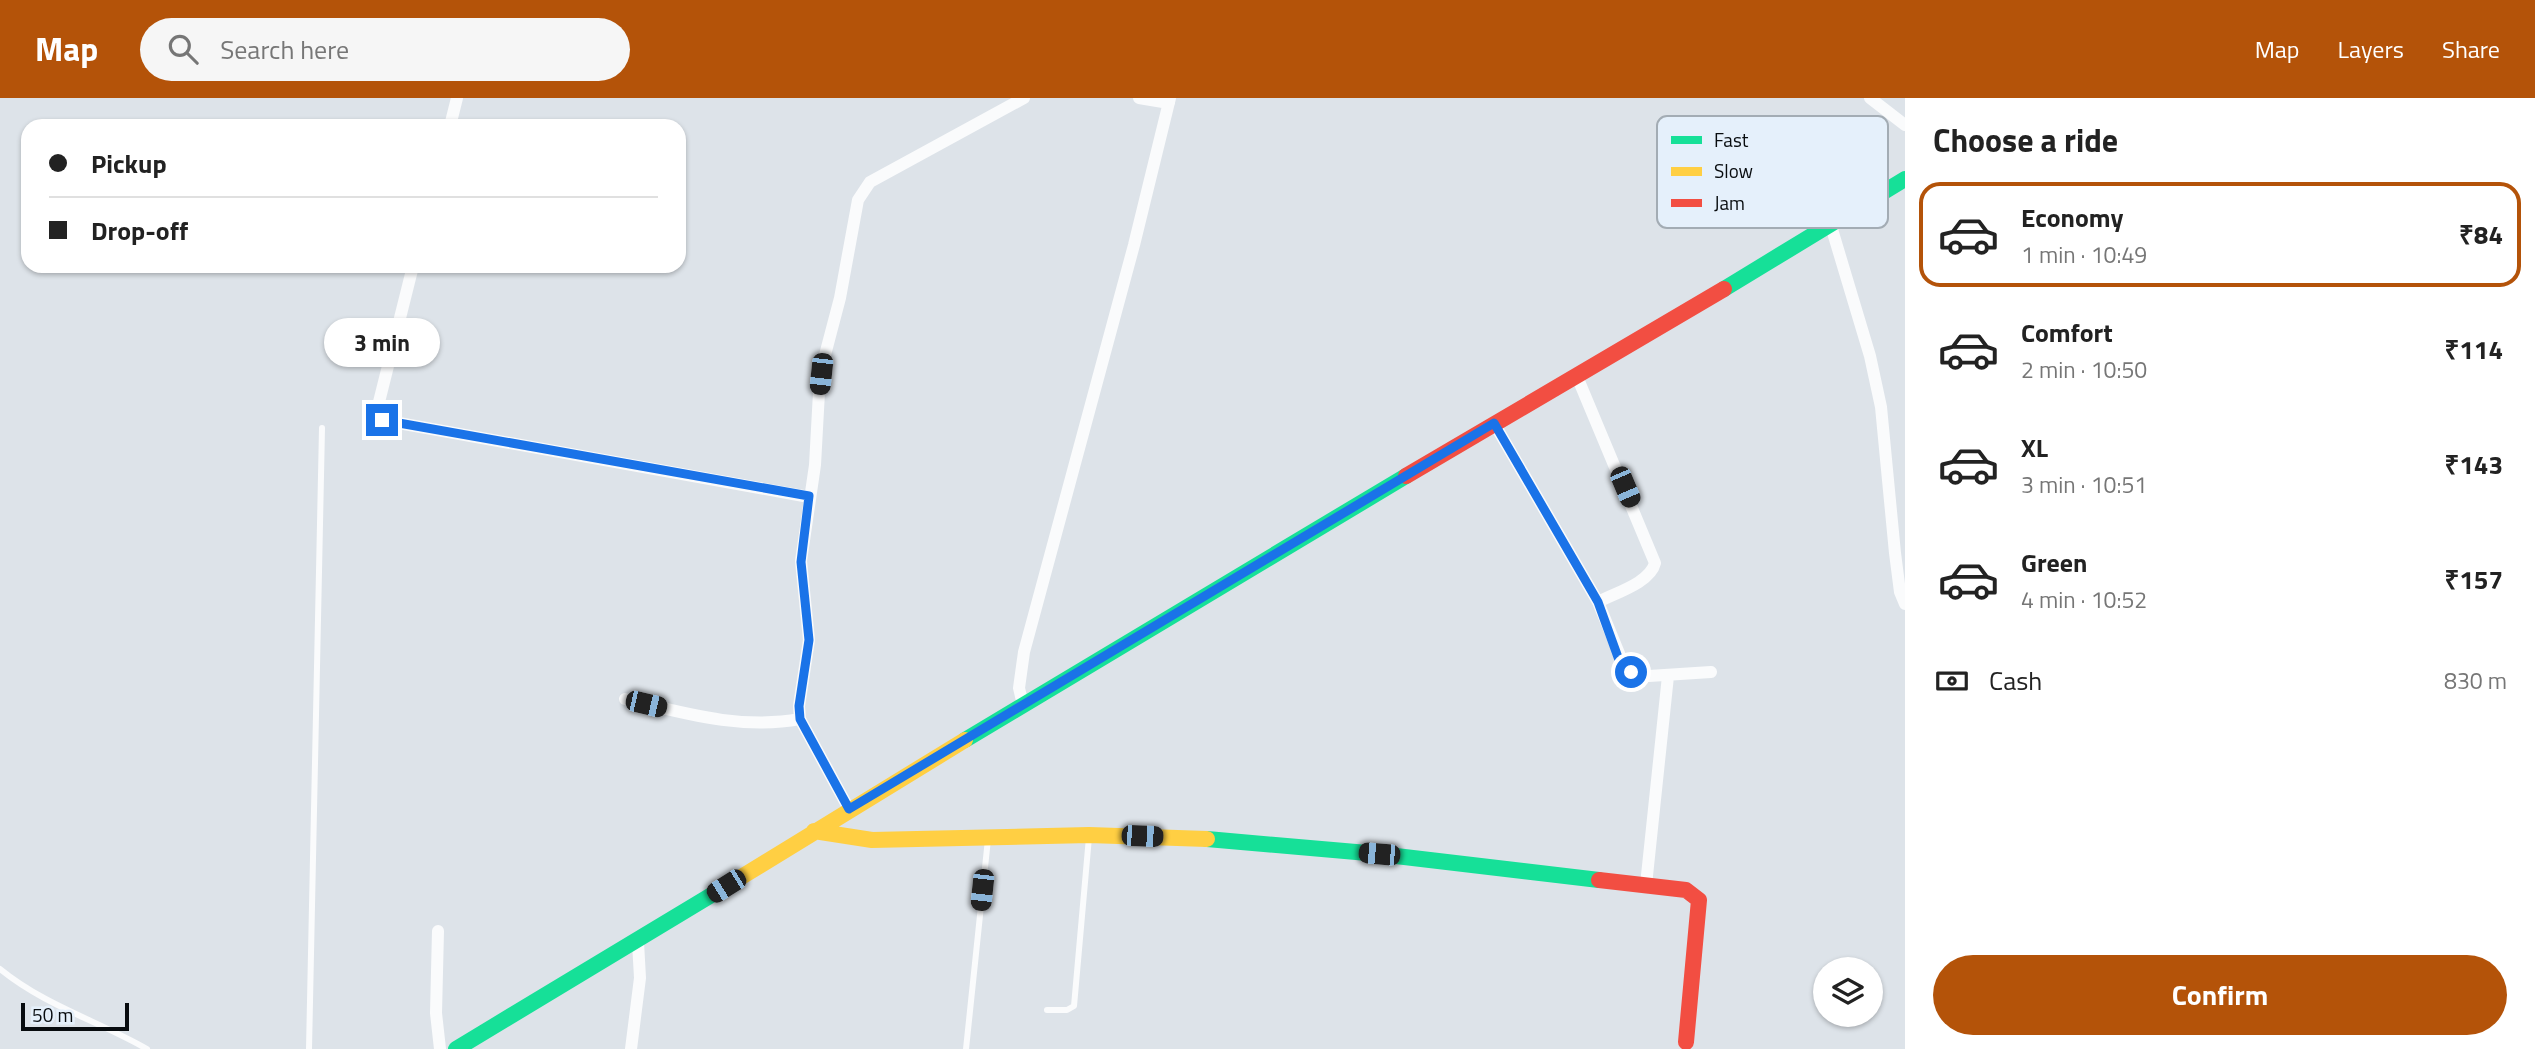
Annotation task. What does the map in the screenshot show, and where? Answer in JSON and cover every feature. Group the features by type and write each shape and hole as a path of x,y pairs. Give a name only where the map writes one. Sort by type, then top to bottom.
{"main road":[{"path":"1888,190 1905,179"},
{"path":"456,1049 638,942 849,809 1576,374 1828,228"},
{"path":"814,831 872,840 1089,835 1195,838 1366,853 1686,890 1699,900 1686,1042"}],"street":[{"path":"452,119 457,98"},
{"path":"849,809 800,719 799,706 809,640 801,562 816,464 821,374 862,190 870,182 950,136 1024,98"},
{"path":"1023,705 1020,688 1024,652 1135,246 1170,100 1139,98"},
{"path":"1870,98 1905,125"},
{"path":"1832,228 1870,356 1881,407 1895,553 1900,592 1905,604"},
{"path":"411,273 377,410 382,420 809,496"},
{"path":"1576,374 1655,563 1654,569 1641,580 1598,602"},
{"path":"1494,423 1598,602 1625,668 1649,676 1711,672"},
{"path":"1646,885 1668,676"},
{"path":"625,699 733,723 760,725 800,719"},
{"path":"439,931 436,1013 440,1049"},
{"path":"631,1049 640,978 638,942"}],"lane":[{"path":"309,1049 322,428"},
{"path":"1047,1010 1067,1010 1074,1006 1089,835"},
{"path":"966,1049 988,837"},
{"path":"0,969 55,1006 117,1032 147,1049"}],"traffic: fast":[{"path":"1888,189 1905,179"},
{"path":"1724,289 1824,228"},
{"path":"965,740 1406,476"},
{"path":"1207,839 1379,854 1599,880"},
{"path":"456,1049 738,879"}],"traffic: slow":[{"path":"738,879 965,740"},
{"path":"814,831 872,840 1089,835 1207,839"}],"traffic: jam":[{"path":"1406,476 1724,289"},
{"path":"1599,880 1686,890 1699,900 1686,1042"}],"route":[{"path":"382,420 809,496 801,577 808,612 809,640 799,706 800,719 849,809 1494,423 1598,602 1619,660 1631,672"}]}
